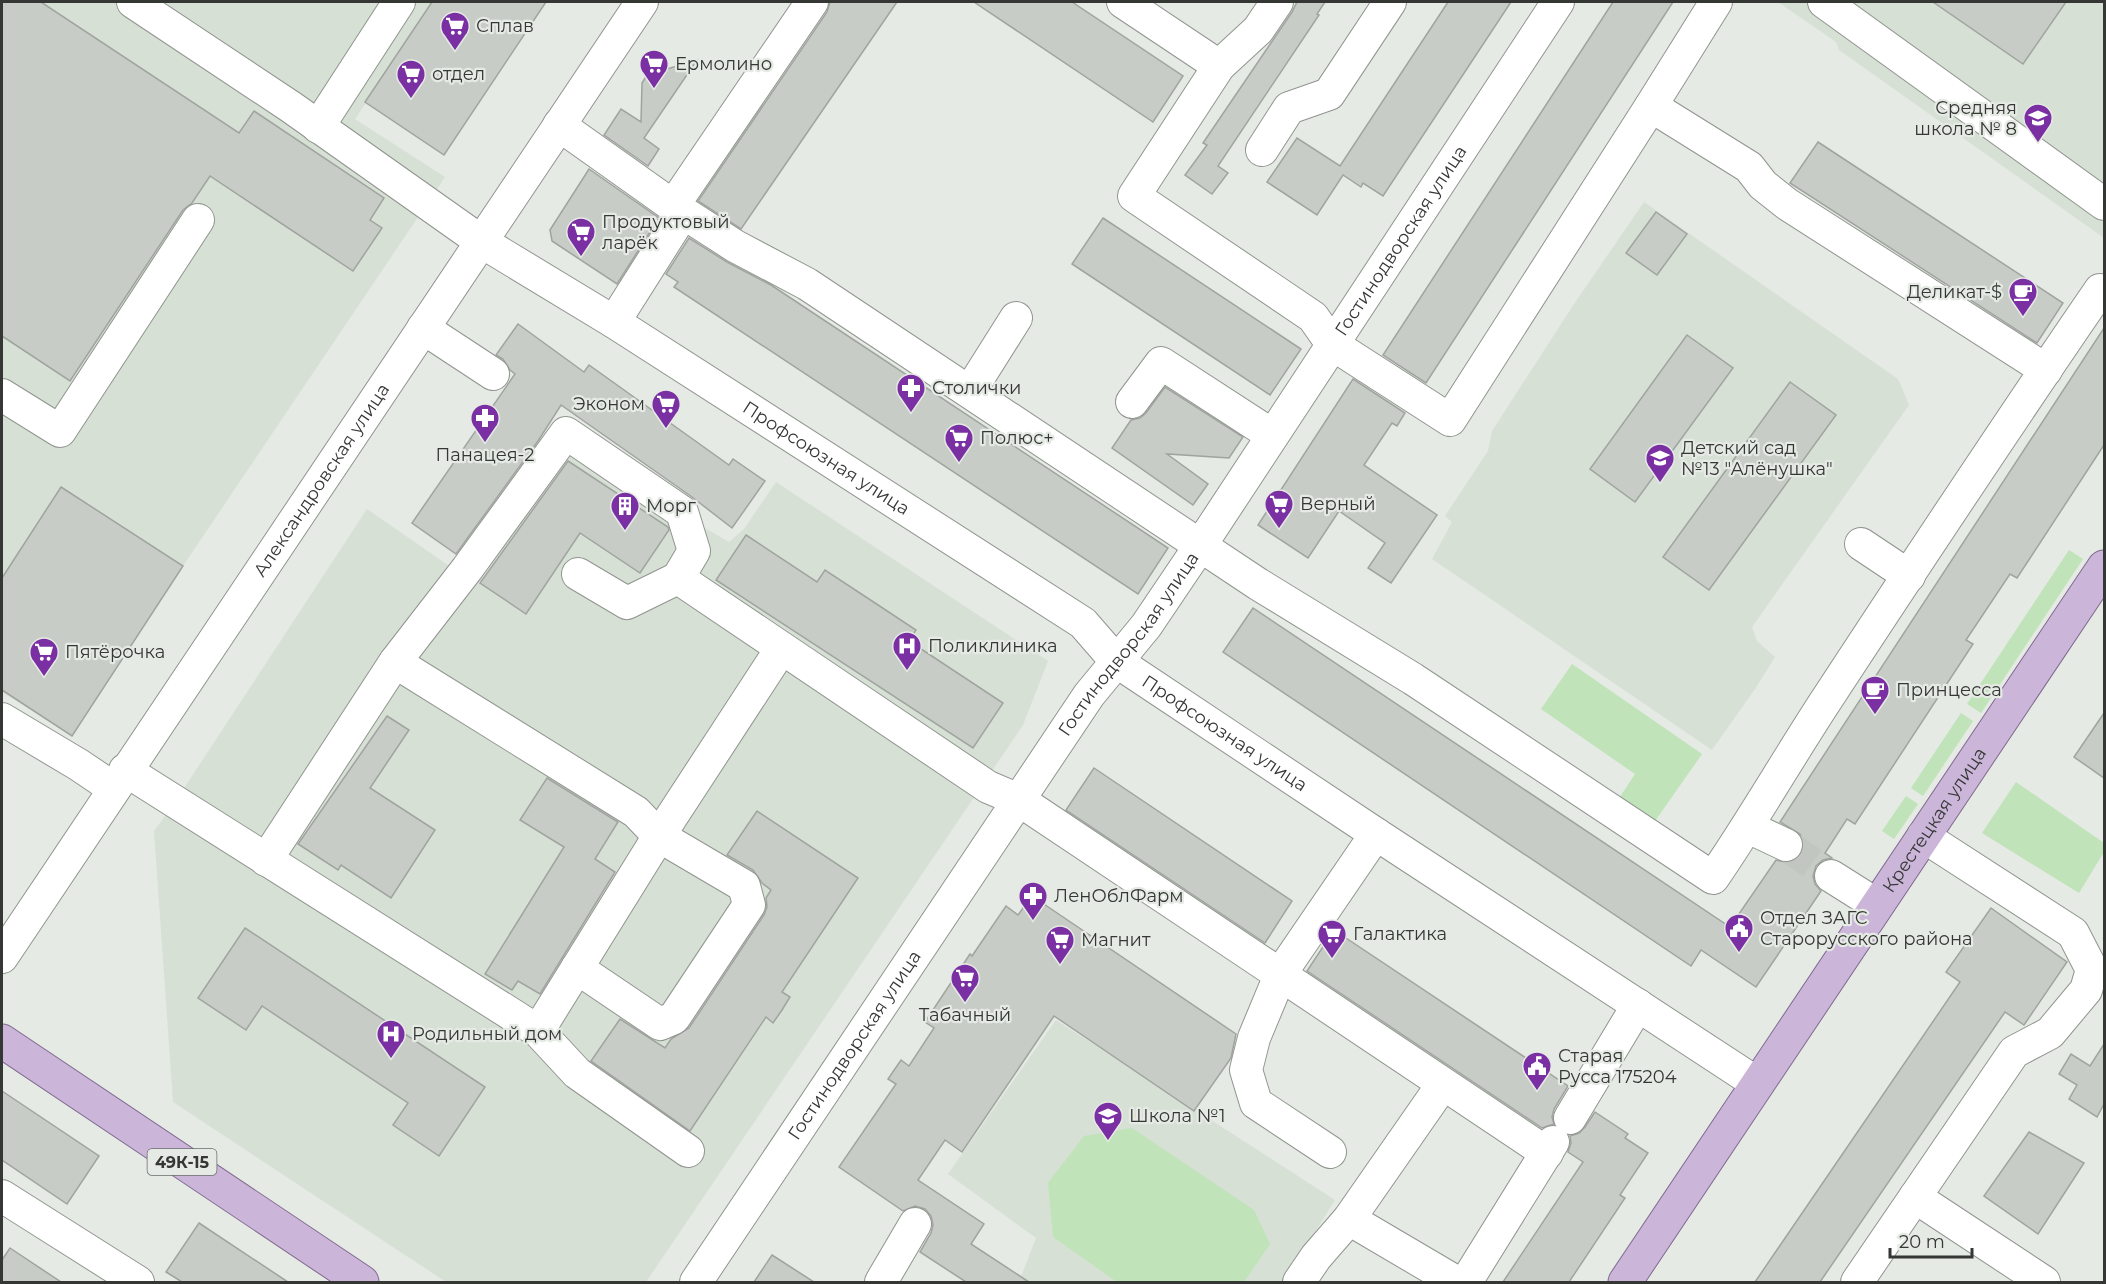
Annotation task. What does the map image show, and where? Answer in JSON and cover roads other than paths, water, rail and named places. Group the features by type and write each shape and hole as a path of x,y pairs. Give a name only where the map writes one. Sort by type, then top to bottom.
{"main road":[{"name":"Крестецкая улица","path":"1625,1282 2104,567"},
{"name":"49К-15","path":"2,1041 362,1282"}],"street":[{"name":"Профсоюзная улица","path":"134,2 482,242 614,322 1083,623 1116,661 1758,1084"},
{"path":"318,127 399,2"},
{"name":"Александровская улица","path":"2,957 119,779 642,2"},
{"path":"614,322 678,209 812,2"},
{"path":"1123,2 1220,66"},
{"path":"1277,2 1258,30 1220,66 1134,196 1313,317 1332,344 1450,420 1716,2"},
{"path":"1262,150 1289,108 1329,94 1390,2"},
{"name":"Гостинодворская улица","path":"696,1282 1089,695 1146,626 1200,546 1558,2"},
{"path":"1824,2 2104,204"},
{"path":"1651,106 1749,168 1763,185 1787,204 2046,370"},
{"path":"559,125 678,209 735,246 807,284 1200,546 1413,679 1713,878 1748,827 1821,709 2046,370 2100,290 2104,292"},
{"path":"2,394 60,431 198,220"},
{"path":"970,391 1016,318"},
{"path":"423,328 493,374"},
{"path":"1132,402 1161,363 1272,435"},
{"path":"266,860 395,662 467,569 566,433 682,512 694,551 678,578 627,603 578,574"},
{"path":"1861,544 1909,576"},
{"path":"678,578 988,787 1019,800 1443,1084 1556,1138"},
{"path":"538,1031 659,836 781,649"},
{"path":"395,662 636,812 659,836 744,886 749,905 674,1018 660,1023 577,968"},
{"path":"2,719 79,765 119,779 266,860 538,1031 577,1073 688,1150"},
{"path":"1748,827 1786,845"},
{"path":"1330,1152 1256,1103 1246,1070 1254,1038 1281,974 1376,834"},
{"path":"1857,1282 2014,1052 2049,1034 2095,996 2092,970 2073,933 1923,836"},
{"path":"1831,876 1877,906"},
{"path":"1466,1282 1638,1005"},
{"path":"1299,1282 1316,1257 1349,1219 1443,1084"},
{"path":"2,1196 138,1282"},
{"path":"1915,1197 2043,1282"},
{"path":"1349,1219 1456,1282"},
{"path":"881,1282 915,1224"}],"tunnel":[{"path":"1786,845 1831,876"}],"place":[{"name":"Сплав","path":"455,52"},
{"name":"Ермолино","path":"654,90"},
{"name":"отдел","path":"411,100"},
{"name":"Средняя школа № 8","path":"2038,144"},
{"name":"Продуктовый ларёк","path":"581,258"},
{"name":"Деликат-$","path":"2023,318"},
{"name":"Столички","path":"911,414"},
{"name":"Эконом","path":"666,430"},
{"name":"Панацея-2","path":"485,444"},
{"name":"Полюс+","path":"959,464"},
{"name":"Детский сад №13 \"Алёнушка\"","path":"1660,484"},
{"name":"Верный","path":"1279,530"},
{"name":"Морг","path":"625,532"},
{"name":"Поликлиника","path":"907,672"},
{"name":"Пятёрочка","path":"44,678"},
{"name":"Принцесса","path":"1875,716"},
{"name":"ЛенОблФарм","path":"1033,922"},
{"name":"Отдел ЗАГС Старорусского района","path":"1739,954"},
{"name":"Галактика","path":"1332,960"},
{"name":"Магнит","path":"1060,966"},
{"name":"Табачный","path":"965,1004"},
{"name":"Родильный дом","path":"391,1060"},
{"name":"Старая Русса 175204","path":"1537,1092"},
{"name":"Школа №1","path":"1108,1142"}]}
